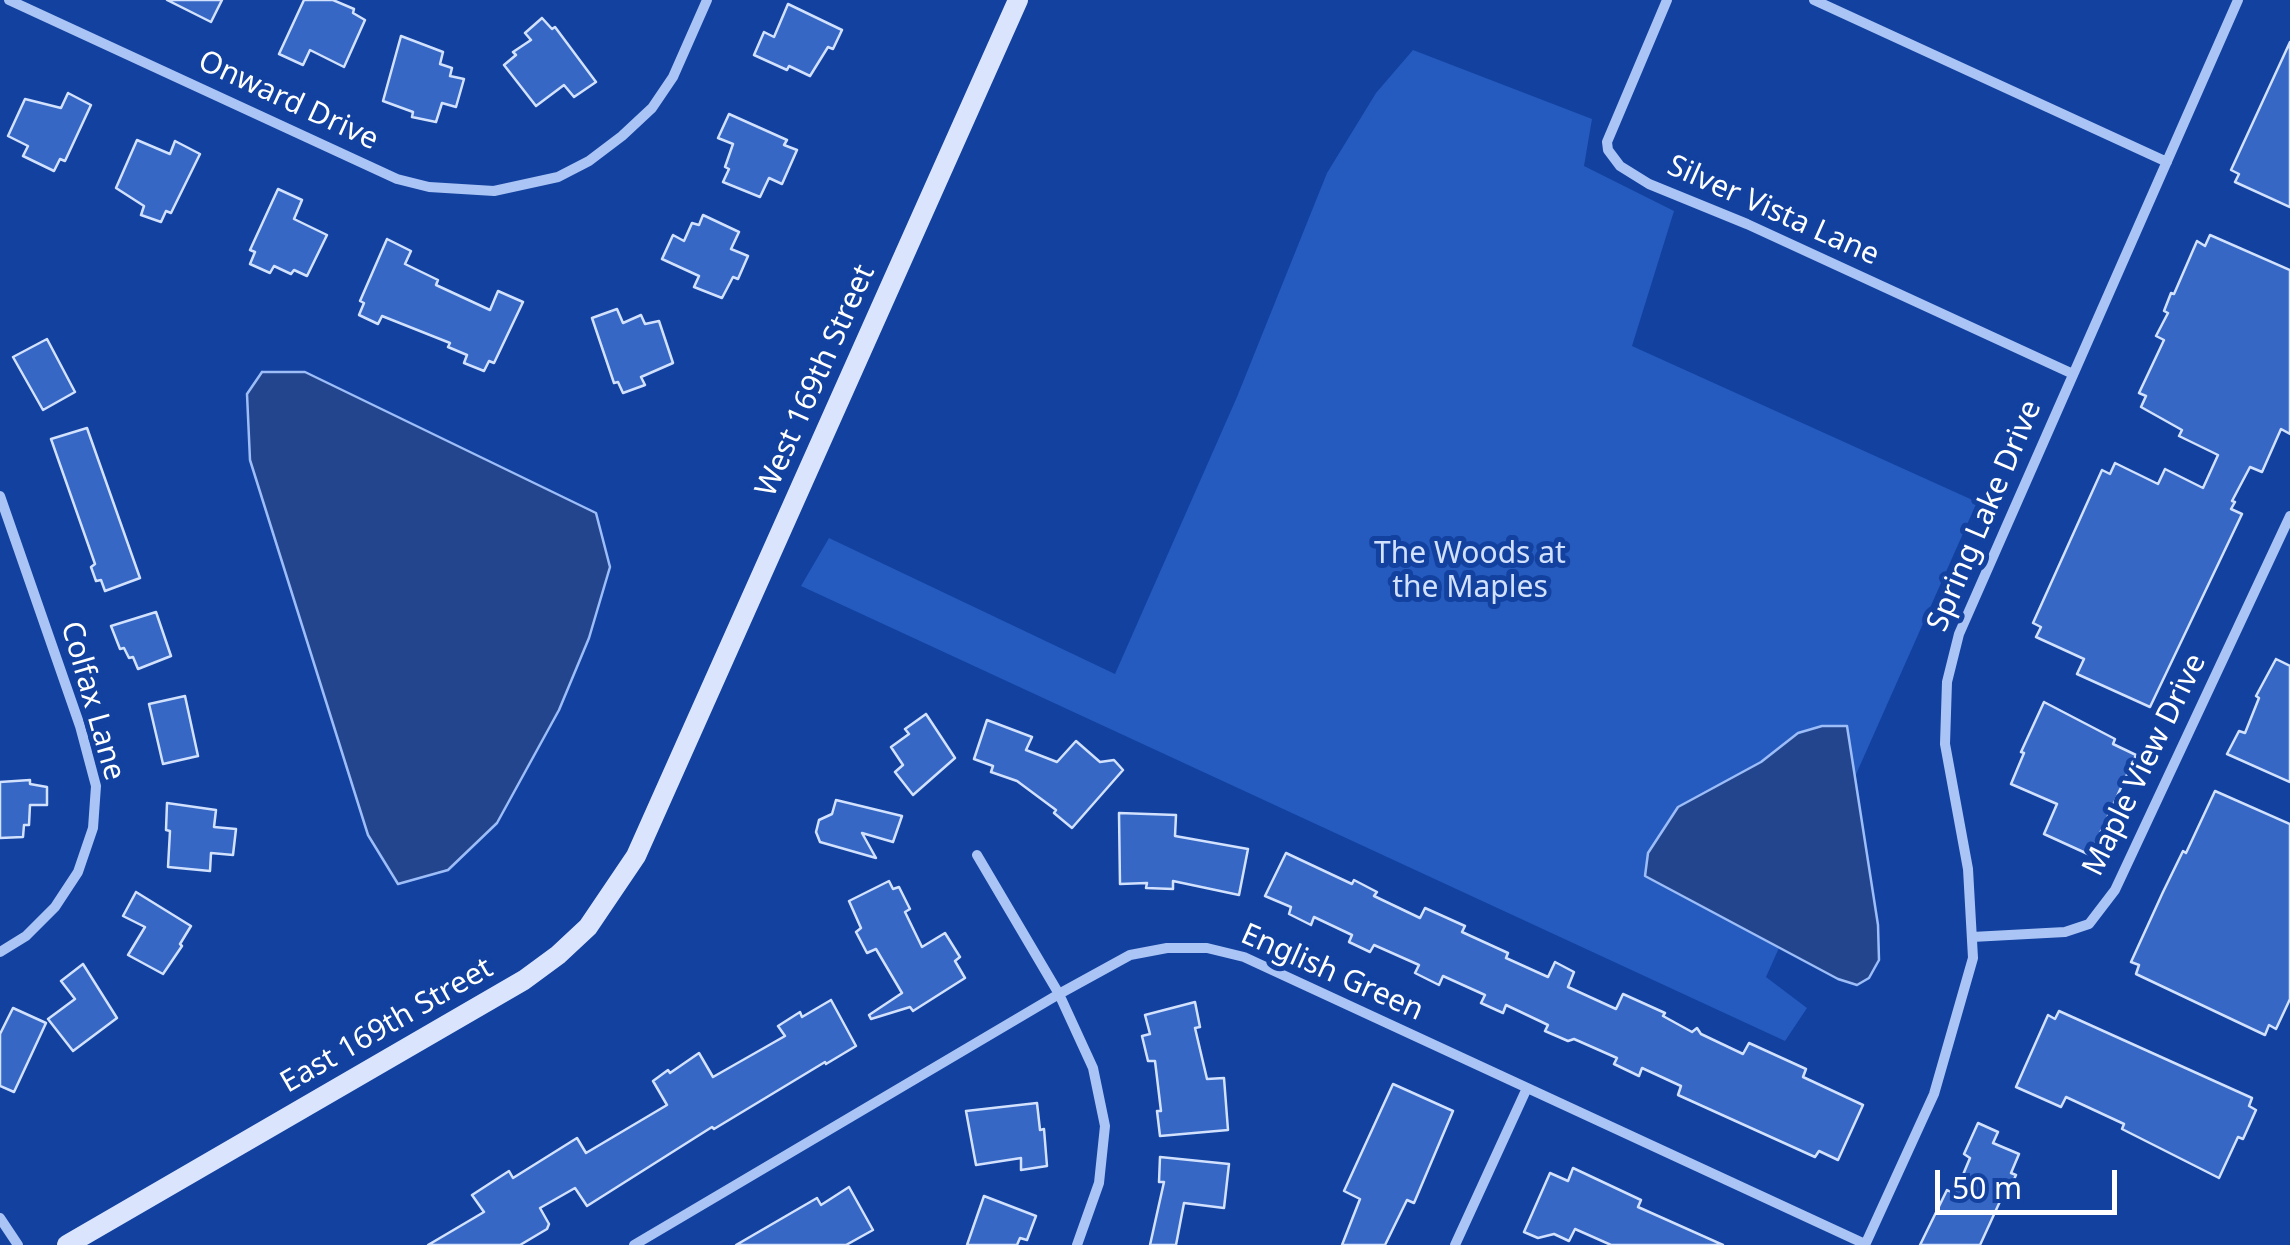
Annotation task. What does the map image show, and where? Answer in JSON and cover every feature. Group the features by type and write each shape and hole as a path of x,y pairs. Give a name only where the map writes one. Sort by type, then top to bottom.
{"street":[{"name":"Onward Drive","path":"9,0 397,179 429,188 494,192 558,176 589,161 622,136 652,108 674,77 707,0"},
{"name":"West 169th Street","path":"667,786 1018,0"},
{"name":"Silver Vista Lane","path":"1667,0 1607,142 1620,166 1649,184 1748,224 2074,374"},
{"path":"1814,0 2167,162"},
{"name":"Spring Lake Drive","path":"1865,1244 1934,1094 1973,958 1968,869 1945,744 1947,682 1959,634 2238,0"},
{"name":"Colfax Lane","path":"0,496 80,726 96,786 93,828 78,872 55,906 26,936 0,952"},
{"name":"Maple View Drive","path":"1972,937 2065,932 2089,924 2098,913 2114,890 2290,516"},
{"name":"East 169th Street","path":"67,1245 411,1047 558,956 588,927 617,888 667,786"},
{"path":"977,855 1059,994 1093,1068 1105,1126 1099,1183 1077,1245"},
{"name":"English Green","path":"634,1245 1059,994 1130,955 1166,948 1208,948 1244,957 1865,1244"},
{"path":"1454,1245 1526,1088"},
{"path":"0,1218 18,1245"}],"green space":[{"name":"The Woods at the Maples","path":"1413,50 1592,119 1584,166 1674,211 1632,346 1977,502 1766,977 1807,1008 1785,1041 801,586 829,538 1115,674 1237,397 1327,173 1376,93"}],"shaded area":[{"path":"262,372 305,372 596,513 610,567 589,638 559,710 497,823 448,870 398,884 368,835 250,460 247,394"},
{"path":"1822,726 1847,726 1878,925 1879,960 1869,978 1857,985 1838,979 1645,876 1648,853 1678,807 1761,762 1798,733"}],"building":[{"path":"167,0 222,0 211,22"},
{"path":"304,0 333,0 354,9 353,13 365,20 344,67 310,50 303,65 279,54"},
{"path":"788,4 842,30 833,49 828,47 810,76 754,55 764,32 774,37"},
{"path":"542,18 552,29 555,27 596,82 574,97 564,85 536,106 504,65 516,55 513,52 531,40 525,33"},
{"path":"401,36 443,52 440,64 452,68 450,76 464,79 456,107 442,103 436,122 412,117 413,112 383,101"},
{"path":"2290,42 2290,207 2235,182 2239,174 2231,170"},
{"path":"68,93 91,105 65,161 60,159 54,171 23,156 28,146 8,136 25,99 61,108"},
{"path":"729,114 787,140 784,145 797,150 782,184 769,178 760,197 723,182 733,144 718,138"},
{"path":"137,140 170,154 175,141 200,154 171,213 166,211 161,222 141,215 144,206 116,188"},
{"path":"278,189 302,200 294,219 327,235 307,276 274,266 270,273 250,264 255,252 250,250"},
{"path":"703,215 739,232 731,249 748,256 738,279 733,277 722,298 694,287 699,276 662,259 673,235 684,241 692,223 699,225"},
{"path":"2210,235 2290,270 2290,434 2281,429 2262,472 2250,467 2232,501 2235,502 2231,509 2242,514 2150,707 2077,674 2084,659 2036,637 2041,627 2033,623 2102,470 2110,474 2115,463 2158,484 2165,469 2203,488 2218,455 2179,436 2182,430 2141,407 2146,396 2139,393 2164,340 2156,336 2168,313 2164,311 2171,293 2174,294 2197,241 2205,246"},
{"path":"387,239 411,251 405,264 438,280 436,285 490,310 498,291 523,302 494,363 489,361 484,371 464,363 467,355 448,347 450,343 382,316 378,324 359,315 364,303 360,301"},
{"path":"617,309 623,323 641,315 645,324 659,321 673,363 641,377 645,385 623,393 618,382 614,383 592,318"},
{"path":"47,339 75,392 43,410 13,357"},
{"path":"87,428 140,578 105,591 91,567 95,564 51,439"},
{"path":"156,612 171,656 138,669 133,657 120,649 111,626"},
{"path":"2276,659 2290,666 2290,782 2227,754 2239,731 2245,733 2259,698 2256,696"},
{"path":"185,696 198,756 163,764 149,704"},
{"path":"2044,702 2115,739 2113,744 2136,755 2090,855 2044,834 2057,804 2011,784"},
{"path":"926,714 955,758 913,795 895,772 903,765 891,747 909,734 905,729"},
{"path":"987,720 1032,737 1026,750 1057,762 1076,741 1100,762 1114,760 1123,770 1072,828 1054,813 1056,810 1017,781 991,772 993,766 974,759"},
{"path":"30,780 30,784 47,787 47,805 30,805 29,825 24,825 23,837 0,838 0,782"},
{"path":"2215,791 2290,824 2290,999 2276,1029 2269,1025 2265,1035 2136,974 2139,965 2131,962"},
{"path":"836,800 902,816 893,842 862,833 876,858 820,842 816,832 819,820 832,814"},
{"path":"167,803 216,810 214,827 236,829 233,855 211,853 210,871 168,867"},
{"path":"1119,813 1176,815 1175,836 1248,849 1239,895 1173,881 1173,889 1146,888 1147,883 1120,884"},
{"path":"1286,853 1352,884 1354,880 1377,892 1374,896 1420,918 1425,908 1465,926 1462,932 1548,977 1555,962 1574,972 1568,987 1616,1009 1623,994 1665,1013 1663,1016 1692,1032 1697,1028 1701,1034 1743,1054 1749,1043 1806,1069 1803,1077 1863,1105 1838,1160 1819,1151 1815,1157 1678,1095 1681,1086 1642,1068 1639,1076 1614,1064 1617,1058 1545,1031 1548,1025 1506,1005 1503,1013 1481,1003 1485,995 1443,976 1439,985 1415,973 1419,965 1374,945 1370,952 1349,942 1352,935 1314,917 1311,925 1289,914 1291,907 1265,896"},
{"path":"889,881 893,889 899,887 910,909 905,912 922,947 945,933 960,957 955,961 965,978 913,1011 910,1007 871,1019 869,1015 902,993 876,949 867,953 856,932 861,928 849,901"},
{"path":"136,892 191,926 163,974 128,955 145,927 123,916"},
{"path":"83,964 117,1018 73,1051 48,1019 75,999 61,981"},
{"path":"831,1000 856,1046 712,1127 587,1206 575,1188 540,1208 549,1224 547,1229 520,1245 428,1245 484,1212 472,1195 509,1171 513,1178 577,1138 586,1153 667,1105 653,1081 668,1070 670,1073 699,1053 713,1077 785,1036 778,1026"},
{"path":"1195,1002 1200,1027 1195,1028 1207,1079 1224,1078 1228,1130 1160,1136 1155,1061 1148,1061 1142,1036 1150,1034 1145,1015"},
{"path":"13,1008 46,1023 14,1092 0,1086 0,1034"},
{"path":"2059,1011 2252,1098 2249,1106 2256,1110 2219,1178 2122,1129 2124,1124 2066,1097 2061,1107 2016,1087 2048,1015 2055,1019"},
{"path":"1393,1084 1453,1111 1414,1203 1407,1200 1385,1245 1342,1245 1360,1199 1344,1191"},
{"path":"1037,1103 1047,1166 1021,1170 1021,1158 976,1165 966,1111"},
{"path":"1978,1123 1998,1132 1993,1143 2019,1154 2011,1173 2016,1175 2005,1199 2002,1197 1980,1245 1920,1245 1947,1190 1955,1194 1970,1158 1964,1154"},
{"path":"1160,1157 1229,1164 1224,1208 1184,1203 1176,1245 1150,1245 1164,1182 1159,1182"},
{"path":"1573,1168 1641,1200 1638,1207 1723,1245 1611,1245 1575,1229 1569,1241 1554,1234 1538,1238 1524,1232 1550,1173 1568,1181"},
{"path":"849,1187 873,1230 846,1245 736,1245 817,1198 821,1205"},
{"path":"984,1196 1036,1216 1027,1240 1020,1238 1017,1245 967,1245"}]}
